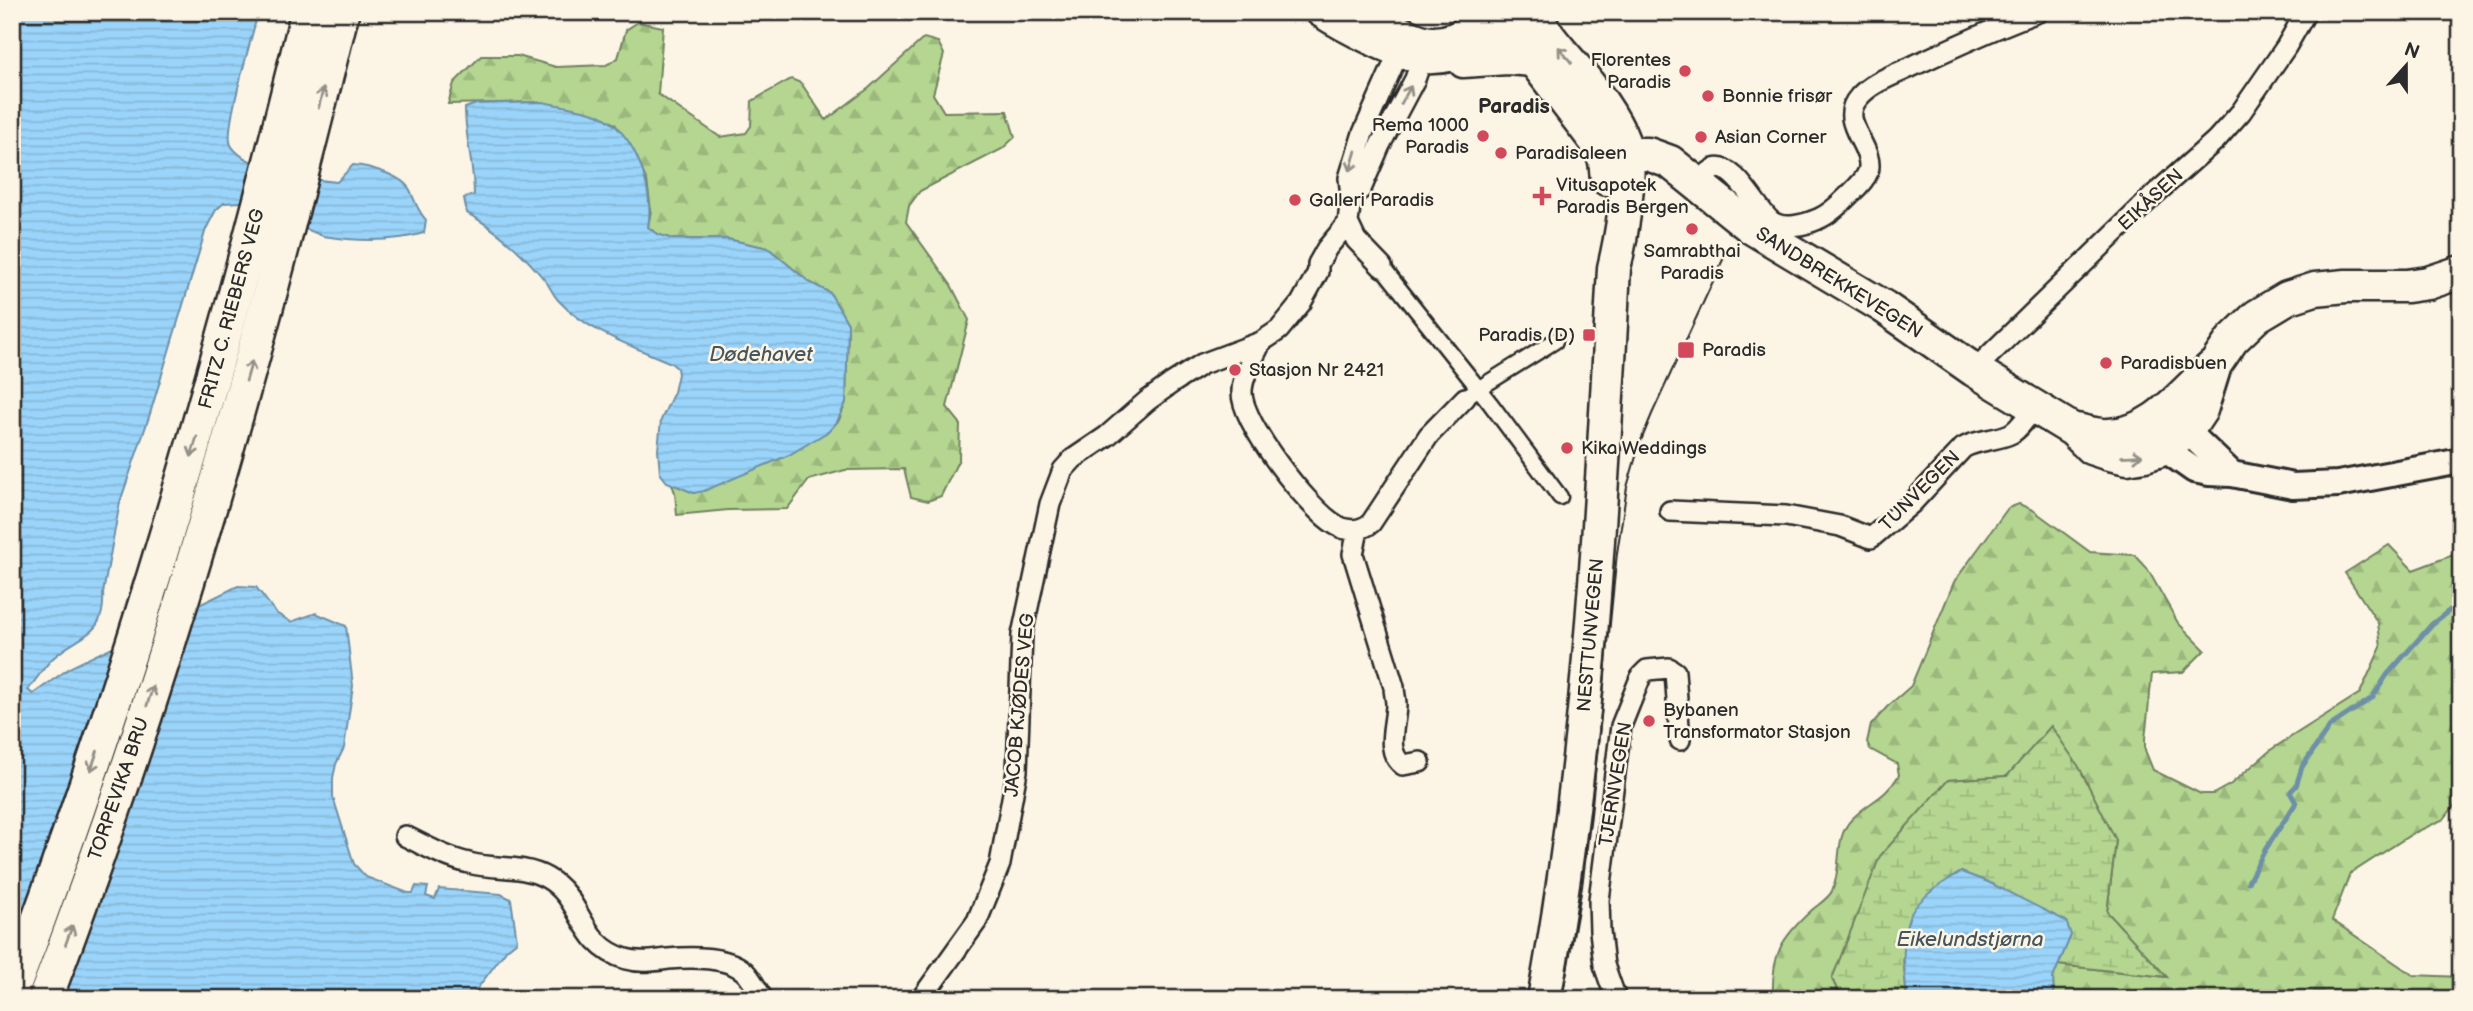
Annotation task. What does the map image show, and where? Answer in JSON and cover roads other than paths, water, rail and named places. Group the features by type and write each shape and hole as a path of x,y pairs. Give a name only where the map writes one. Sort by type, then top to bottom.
{"highway":[{"name":"FRITZ C. RIEBERS VEG","path":"145,603 193,450 274,153 308,12"},
{"name":"FRITZ C. RIEBERS VEG","path":"188,577 289,226 342,12"},
{"name":"TORPEVIKA BRU","path":"45,999 114,806 188,577"},
{"name":"TORPEVIKA BRU","path":"12,991 83,792 145,603"}],"main road":[{"path":"1320,12 1370,39 1460,63 1507,60 1534,62"},
{"path":"1366,12 1420,52"},
{"path":"1420,52 1432,41 1465,33 1486,21 1519,17 1534,62 1597,143 1616,157"},
{"name":"NESTTUNVEGEN","path":"1519,17 1603,105 1616,127 1619,245 1615,268 1587,691 1569,845 1544,999"},
{"name":"SANDBREKKEVEGEN","path":"1616,157 1656,156 1670,162 1752,228 1844,281 1974,370 2073,430 2091,447 2127,458 2176,440"},
{"path":"2073,430 2107,435 2140,429 2159,417 2215,365 2244,326 2287,298 2315,289 2346,285 2427,284 2461,272"},
{"path":"2176,440 2201,410 2215,365"}],"street":[{"path":"1698,183 1710,171 1718,168 1739,181 1772,222 1791,226 1819,219 1840,204 1868,172 1866,155 1852,118 1853,106 1859,97 1900,72 1994,28 2038,12"},
{"name":"EIKÅSEN","path":"1974,370 2155,194 2216,140 2241,112 2286,47 2306,12"},
{"path":"1420,52 1411,86 1380,145 1361,189 1351,197 1352,231 1382,268 1472,394 1560,496"},
{"name":"JACOB KJØDES VEG","path":"921,999 976,921 1000,864 1017,771 1022,635 1050,504 1063,470 1073,459 1107,436 1146,401 1172,383 1202,364 1261,342 1279,330 1291,317 1318,272 1326,269 1352,231"},
{"path":"1261,342 1245,377 1242,393 1252,422 1284,472 1314,506 1337,526 1358,530 1371,523 1379,514 1429,435 1472,394 1555,341"},
{"name":"TUNVEGEN","path":"1670,511 1786,516 1840,526 1871,538 1912,503 1963,448 1972,443 2012,433 2034,407"},
{"path":"2159,417 2194,470 2232,474 2271,483 2312,486 2338,484 2461,461"},
{"path":"1358,530 1353,554 1394,687 1396,704 1393,752 1396,760 1403,765 1420,762"},
{"name":"TJERNVEGEN","path":"1616,999 1603,959 1599,926 1600,897 1621,726 1641,676 1647,670 1674,670 1680,740"},
{"path":"405,836 470,864 515,867 548,878 573,904 586,931 595,942 618,956 645,962 694,956 729,963 747,973 763,999"}],"water":[{"path":"12,12 258,12 231,121 231,145 250,161 264,167 312,179 337,182 353,165 384,172 406,185 426,220 424,233 400,238 361,240 323,236 240,202 224,203 216,210 206,229 149,417 120,502 100,619 88,634 52,659 28,690 33,694 71,667 238,586 256,587 276,613 291,622 316,613 346,626 353,686 344,748 333,778 333,797 354,864 366,877 408,893 413,893 416,886 428,887 426,896 435,899 439,889 501,894 511,899 517,941 507,949 474,993 458,999 12,999"},
{"name":"Dødehavet","path":"543,102 597,114 622,133 632,147 645,179 648,227 657,234 672,239 727,239 768,248 809,282 830,293 848,324 846,402 837,422 829,431 789,455 704,491 694,493 667,482 660,473 658,450 661,420 674,392 677,368 583,321 559,301 539,273 520,253 467,213 464,198 474,195 465,108 476,104"},
{"name":"Eikelundstjørna","path":"1961,872 1988,882 2066,921 2071,935 2053,978 2054,999 1907,999 1904,947 1909,918 1924,897"}],"waterway":[{"path":"2248,882 2296,803 2290,792 2296,786 2302,767 2330,726 2372,698 2387,675 2432,624 2450,610 2461,606"}],"tram line":[{"path":"1562,999 1582,887 1617,553 1627,487 1652,414 1726,253"}],"place":[{"name":"Florentes Paradis","path":"1685,71"},
{"name":"Bonnie frisør","path":"1708,96"},
{"name":"Rema 1000 Paradis","path":"1483,136"},
{"name":"Asian Corner","path":"1701,137"},
{"name":"Paradisaleen","path":"1501,153"},
{"name":"Vitusapotek Paradis Bergen","path":"1542,196"},
{"name":"Galleri Paradis","path":"1295,200"},
{"name":"Samrabthai Paradis","path":"1692,229"},
{"name":"Paradis (D)","path":"1589,335"},
{"name":"Paradis","path":"1686,350"},
{"name":"Paradisbuen","path":"2106,363"},
{"name":"Stasjon Nr 2421","path":"1235,370"},
{"name":"Kika Weddings","path":"1567,448"},
{"name":"Bybanen Transformator Stasjon","path":"1649,721"}],"district":[{"name":"Paradis","path":"1514,106"}]}
